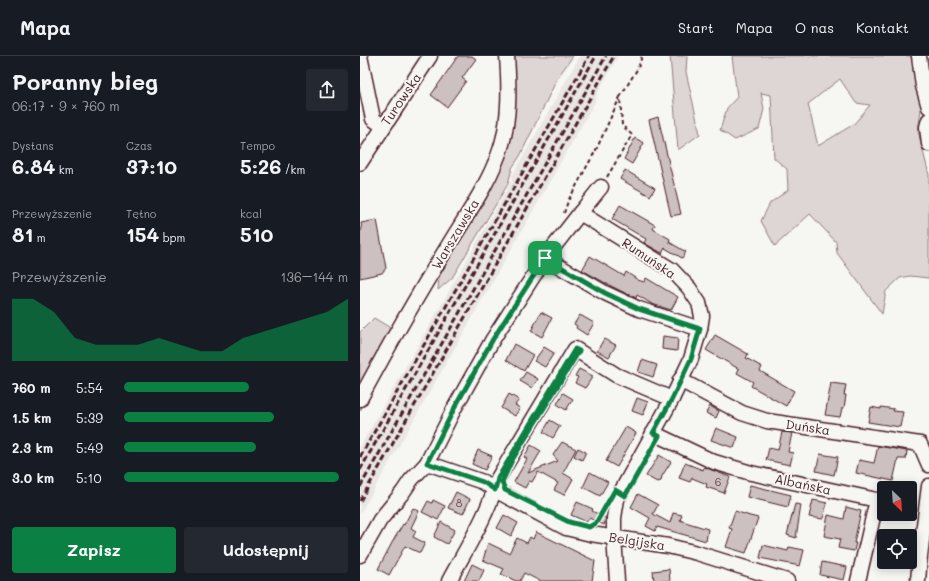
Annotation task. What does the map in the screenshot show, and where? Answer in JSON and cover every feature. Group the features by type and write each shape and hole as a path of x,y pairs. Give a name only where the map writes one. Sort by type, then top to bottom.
{"street":[{"path":"360,56 373,119 383,126"},
{"name":"Turowska","path":"360,163 430,56"},
{"name":"Warszawska","path":"360,399 429,277 487,180 498,156 503,142 508,113 507,56"},
{"path":"919,56 923,86 929,107"},
{"path":"929,120 927,127 929,144"},
{"path":"360,555 380,520 411,480 427,463 455,407 493,339 545,258 602,187"},
{"name":"Rumuńska","path":"580,213 672,270 689,288 698,303 702,316 700,329 691,359 672,399 617,499 614,537 617,581"},
{"path":"545,258 605,293 639,309 700,329"},
{"path":"449,581 485,512 495,490 498,478 575,349 616,376 672,399"},
{"name":"Duńska","path":"680,380 742,413 768,421 920,444 929,465"},
{"name":"Albańska","path":"653,433 714,462 752,473 877,500 858,581"},
{"name":"Belgijska","path":"427,463 483,482 566,528 697,552 787,581"},
{"path":"918,581 929,486"}],"path":[{"path":"564,214 568,201 597,148 620,97 638,68 642,56"},
{"path":"602,187 632,134 622,125 620,97"},
{"path":"593,526 604,510"}],"shaded area":[{"path":"515,56 573,56 558,77 520,156 512,168 508,184 452,278 438,290 439,277 509,149"},
{"path":"580,56 618,56 597,94 595,102 360,514 360,447 512,181 512,176"},
{"path":"670,56 687,56 686,72 700,134 678,150"},
{"path":"732,56 911,56 916,86 923,95 918,131 929,175 929,278 910,276 900,278 886,291 882,314 837,253 836,242 810,214 775,246 761,221 770,203 788,190 787,169 774,158 771,95 761,93 764,109 759,129 735,140 720,130 727,108 737,97","holes":["840,79 856,103 870,105 854,124 818,146 808,104"]},
{"path":"374,318 402,335 360,411 360,332"}],"building":[{"path":"458,56 472,56 476,59 462,78 466,81 447,107 431,95"},
{"path":"658,117 681,214 671,216 649,120"},
{"path":"635,138 644,143 632,164 624,159"},
{"path":"625,170 655,188 650,196 620,179"},
{"path":"620,205 655,225 653,229 670,239 669,242 686,252 682,258 665,248 662,253 644,243 646,239 612,219"},
{"path":"377,220 386,268 382,273 360,278 361,223"},
{"path":"590,256 624,276 626,272 644,282 646,278 678,297 671,310 652,304 637,295 636,298 629,295 582,270"},
{"path":"541,312 552,318 542,337 531,331"},
{"path":"580,315 594,323 587,335 576,328 577,326 574,324"},
{"path":"715,335 748,354 746,358 762,367 760,371 794,391 786,406 751,386 753,382 737,373 739,369 706,350"},
{"path":"663,336 678,338 677,351 662,349"},
{"path":"604,339 616,345 609,357 597,351"},
{"path":"514,344 533,355 524,371 506,360"},
{"path":"544,347 554,353 545,367 534,361"},
{"path":"642,360 657,365 653,377 638,372"},
{"path":"579,369 593,376 585,388 575,383 578,377 575,376"},
{"path":"526,372 538,379 532,388 520,381"},
{"path":"831,383 846,385 844,408 842,408 840,417 825,415"},
{"path":"563,393 573,399 566,410 557,404"},
{"path":"509,394 519,400 515,405 520,408 515,416 501,408"},
{"path":"637,398 648,402 643,415 632,411"},
{"path":"710,406 719,411 716,418 706,413"},
{"path":"871,407 894,409 893,411 903,412 900,427 868,422"},
{"path":"550,420 560,426 553,438 543,432"},
{"path":"626,427 636,433 617,467 606,461"},
{"path":"716,428 738,437 734,448 711,440"},
{"path":"782,432 792,433 788,452 793,453 790,465 766,460 769,448 778,450"},
{"path":"562,442 576,449 563,473 573,479 564,495 554,490 558,483 538,472 532,482 529,481 525,488 514,482 527,459 524,457 531,445 541,451 528,473 558,461 553,455"},
{"path":"878,446 907,451 906,459 898,459 893,481 856,473 859,460 874,463"},
{"path":"578,448 586,452 582,460 574,456"},
{"path":"478,450 492,456 485,470 472,464"},
{"path":"820,454 838,457 834,475 816,471"},
{"path":"659,455 671,462 662,476 661,481 657,482 646,476"},
{"path":"685,463 703,470 704,467 730,477 724,493 706,487 707,484 692,478 690,482 679,478"},
{"path":"590,472 608,482 600,496 583,487"},
{"path":"750,485 791,495 788,507 747,497"},
{"path":"456,492 470,499 463,514 448,508"},
{"path":"638,494 658,505 653,514 670,523 673,513 682,515 680,520 708,529 706,541 657,527 655,531 646,526 650,518 631,507"},
{"path":"433,500 445,506 438,520 422,512 428,501 432,503"},
{"path":"813,500 827,503 823,519 809,517"},
{"path":"577,502 593,509 592,511 606,518 604,525 589,518 587,522 571,515"},
{"path":"795,504 801,505 796,538 787,535"},
{"path":"846,507 861,511 854,543 856,543 854,551 838,548 840,539 824,536 828,515 844,519"},
{"path":"413,508 419,511 411,528 416,531 413,537 425,543 420,553 405,546 389,575 378,569"},
{"path":"735,511 758,518 746,553 726,547 732,529 729,528"},
{"path":"504,515 518,523 511,536 497,528"},
{"path":"441,522 455,530 447,544 434,537"},
{"path":"536,532 595,561 592,581 540,581 524,573 520,581 516,581 501,574 504,569 483,560 488,543 509,553 517,538 527,543 530,537 533,539"},
{"path":"763,545 788,551 789,547 804,550 800,566 760,558"},
{"path":"822,562 847,567 844,580 820,575"},
{"path":"472,564 484,570 479,581 464,581"},
{"path":"669,569 670,581 654,581 653,571"}],"railway":[{"path":"360,457 589,56"},
{"path":"360,470 596,56"},
{"path":"360,487 606,56"},
{"path":"360,501 614,56"}],"route":[{"path":"545,258 605,293 639,309 700,329 691,359 672,399 653,433 659,436 625,496 615,490 596,523 589,527 569,522 505,490 502,482 512,460 579,351 575,349 498,478 495,490 483,482 427,463 455,407 493,339 545,258"}]}
